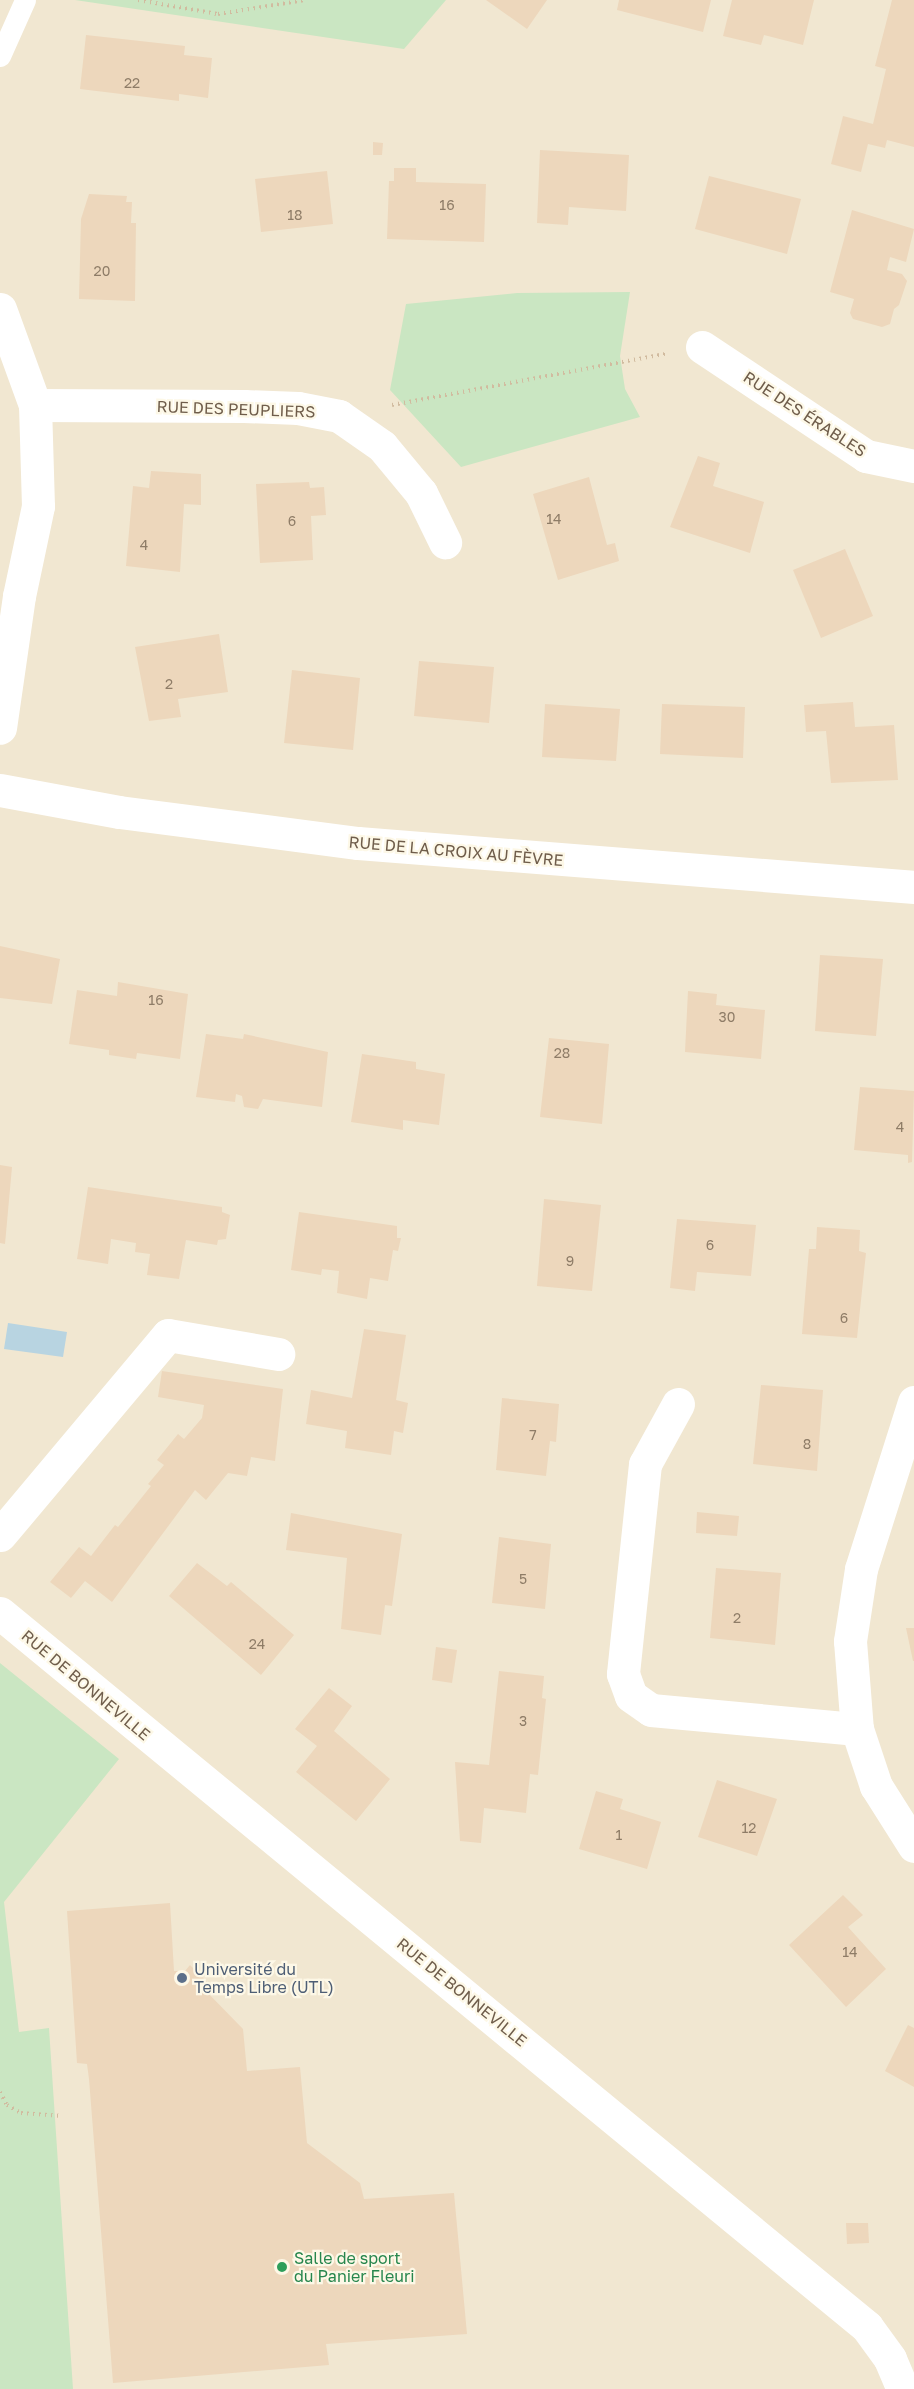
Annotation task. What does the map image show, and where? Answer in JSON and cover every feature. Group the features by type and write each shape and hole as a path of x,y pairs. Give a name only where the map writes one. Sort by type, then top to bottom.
{"street":[{"path":"0,309 35,405 38,506 19,596 0,728"},
{"name":"RUE DES ÉRABLES","path":"702,347 866,456 914,466"},
{"name":"RUE DES PEUPLIERS","path":"35,405 266,407 339,416 382,446 421,493 445,542"},
{"name":"RUE DE LA CROIX AU FÈVRE","path":"0,790 119,812 358,843 914,887"},
{"path":"0,1535 168,1335 278,1354"},
{"path":"914,1402 861,1569 850,1641 857,1729 876,1786 914,1846"},
{"path":"678,1404 645,1464 623,1674 631,1696 651,1710 857,1729"},
{"name":"RUE DE BONNEVILLE","path":"0,1614 867,2327 890,2359 903,2389"}],"lane":[{"path":"0,56 25,0"}],"path":[{"path":"138,0 218,14 305,0"},
{"path":"339,416 702,347"},
{"path":"0,2092 7,2105 21,2113 62,2116"}],"shaded area":[{"path":"0,0 914,0 914,2389 0,2389"}],"green space":[{"path":"75,0 446,0 404,49"},
{"path":"630,292 620,356 625,389 640,417 461,467 390,390 406,304 517,293"},
{"path":"0,1663 119,1759 4,1902 19,2032 49,2028 73,2389 0,2389"}],"water":[{"path":"8,1323 67,1332 63,1357 4,1349"}],"building":[{"path":"486,0 547,0 527,29"},
{"path":"619,0 711,0 703,32 617,10"},
{"path":"732,0 814,0 803,45 764,35 761,45 723,36"},
{"path":"892,0 914,0 914,147 887,140 885,148 868,144 861,172 831,164 843,116 873,124 886,69 875,66"},
{"path":"86,35 185,46 184,55 212,58 208,98 179,94 179,101 80,89"},
{"path":"373,142 383,143 382,155 373,155"},
{"path":"540,150 629,155 626,211 569,207 568,225 537,223"},
{"path":"394,168 416,168 416,182 486,184 484,242 387,239 389,181 394,181"},
{"path":"327,171 333,224 261,232 255,179"},
{"path":"709,176 801,199 787,254 695,229"},
{"path":"89,194 127,196 126,202 132,202 131,223 136,223 135,301 79,299 81,219"},
{"path":"852,210 914,229 906,262 890,257 887,270 902,274 907,281 890,324 882,327 853,319 850,313 854,299 830,292"},
{"path":"698,456 720,463 713,486 764,502 750,553 670,527"},
{"path":"151,471 201,474 201,505 184,504 180,572 126,566 133,486 149,488"},
{"path":"589,477 607,545 615,543 619,561 558,580 533,494"},
{"path":"309,482 310,488 324,487 326,515 311,516 313,560 260,563 256,484"},
{"path":"845,549 873,616 821,638 793,570"},
{"path":"219,634 228,692 178,699 181,717 149,721 135,647"},
{"path":"419,661 494,667 489,723 414,716"},
{"path":"292,670 360,678 353,750 284,743"},
{"path":"853,702 855,727 894,725 898,780 831,783 826,731 806,732 804,705"},
{"path":"545,704 620,709 616,761 542,757"},
{"path":"662,704 745,707 743,758 660,754"},
{"path":"0,946 60,959 52,1004 0,998"},
{"path":"820,955 883,959 876,1036 815,1031"},
{"path":"118,982 188,994 180,1059 137,1053 136,1059 109,1055 109,1050 69,1044 77,990 117,996"},
{"path":"688,991 717,994 716,1005 765,1010 761,1059 685,1052"},
{"path":"206,1034 243,1039 244,1034 328,1052 322,1107 263,1099 258,1109 244,1107 242,1096 236,1094 235,1102 196,1097"},
{"path":"549,1038 609,1044 602,1124 540,1117"},
{"path":"362,1054 416,1062 416,1069 445,1074 439,1125 403,1120 403,1130 351,1122"},
{"path":"860,1087 914,1091 912,1162 908,1163 908,1155 854,1150"},
{"path":"0,1165 12,1167 5,1244 0,1243"},
{"path":"88,1187 222,1207 222,1212 230,1215 226,1239 218,1240 217,1245 186,1240 179,1279 147,1275 150,1254 135,1252 136,1243 111,1239 108,1264 77,1259"},
{"path":"544,1199 601,1205 592,1291 537,1286"},
{"path":"299,1212 397,1226 397,1238 401,1238 398,1251 393,1250 388,1281 370,1278 367,1299 337,1293 339,1271 322,1269 321,1275 291,1270"},
{"path":"677,1219 756,1225 751,1276 697,1272 695,1291 670,1288"},
{"path":"817,1227 860,1230 859,1251 866,1253 857,1338 802,1334 809,1249 816,1249"},
{"path":"364,1329 406,1335 396,1400 408,1403 403,1433 394,1431 391,1455 345,1448 347,1431 306,1424 311,1390 352,1398"},
{"path":"162,1371 283,1389 275,1461 251,1457 247,1476 228,1473 206,1500 195,1490 112,1602 85,1581 71,1598 50,1582 79,1547 91,1556 115,1525 118,1527 151,1486 148,1484 164,1465 157,1460 178,1434 184,1439 202,1418 204,1405 158,1397"},
{"path":"761,1385 823,1390 817,1471 753,1464"},
{"path":"502,1398 559,1404 556,1442 550,1441 546,1476 496,1470"},
{"path":"697,1512 739,1516 737,1536 696,1533"},
{"path":"291,1513 402,1534 392,1606 385,1605 381,1635 341,1629 347,1558 286,1550"},
{"path":"499,1537 551,1544 545,1609 492,1603"},
{"path":"197,1563 227,1586 231,1582 294,1635 261,1675 169,1596"},
{"path":"716,1568 781,1573 775,1645 710,1638"},
{"path":"906,1628 914,1628 914,1661 913,1661"},
{"path":"436,1647 457,1650 452,1683 432,1680"},
{"path":"499,1671 544,1676 542,1698 546,1699 538,1775 530,1774 526,1813 484,1808 481,1843 460,1841 455,1762 489,1765"},
{"path":"329,1688 352,1706 334,1731 390,1779 356,1821 296,1772 317,1746 295,1729"},
{"path":"717,1780 777,1799 757,1856 698,1837"},
{"path":"596,1791 623,1799 620,1809 661,1822 647,1869 579,1849"},
{"path":"843,1895 863,1915 848,1927 886,1969 846,2007 789,1945"},
{"name":"Salle de sport du Panier Fleuri","path":"170,1903 174,1971 185,1971 190,1965 208,1983 204,1989 243,2029 247,2071 300,2067 307,2143 360,2183 364,2199 454,2193 467,2334 326,2344 329,2365 113,2383 89,2079 87,2064 77,2063 67,1911"},
{"path":"908,2025 914,2028 914,2087 885,2071"},
{"path":"846,2223 868,2223 869,2243 847,2244"}],"place":[{"name":"Université du Temps Libre (UTL)","path":"182,1978"},
{"name":"Salle de sport du Panier Fleuri","path":"282,2267"}]}
